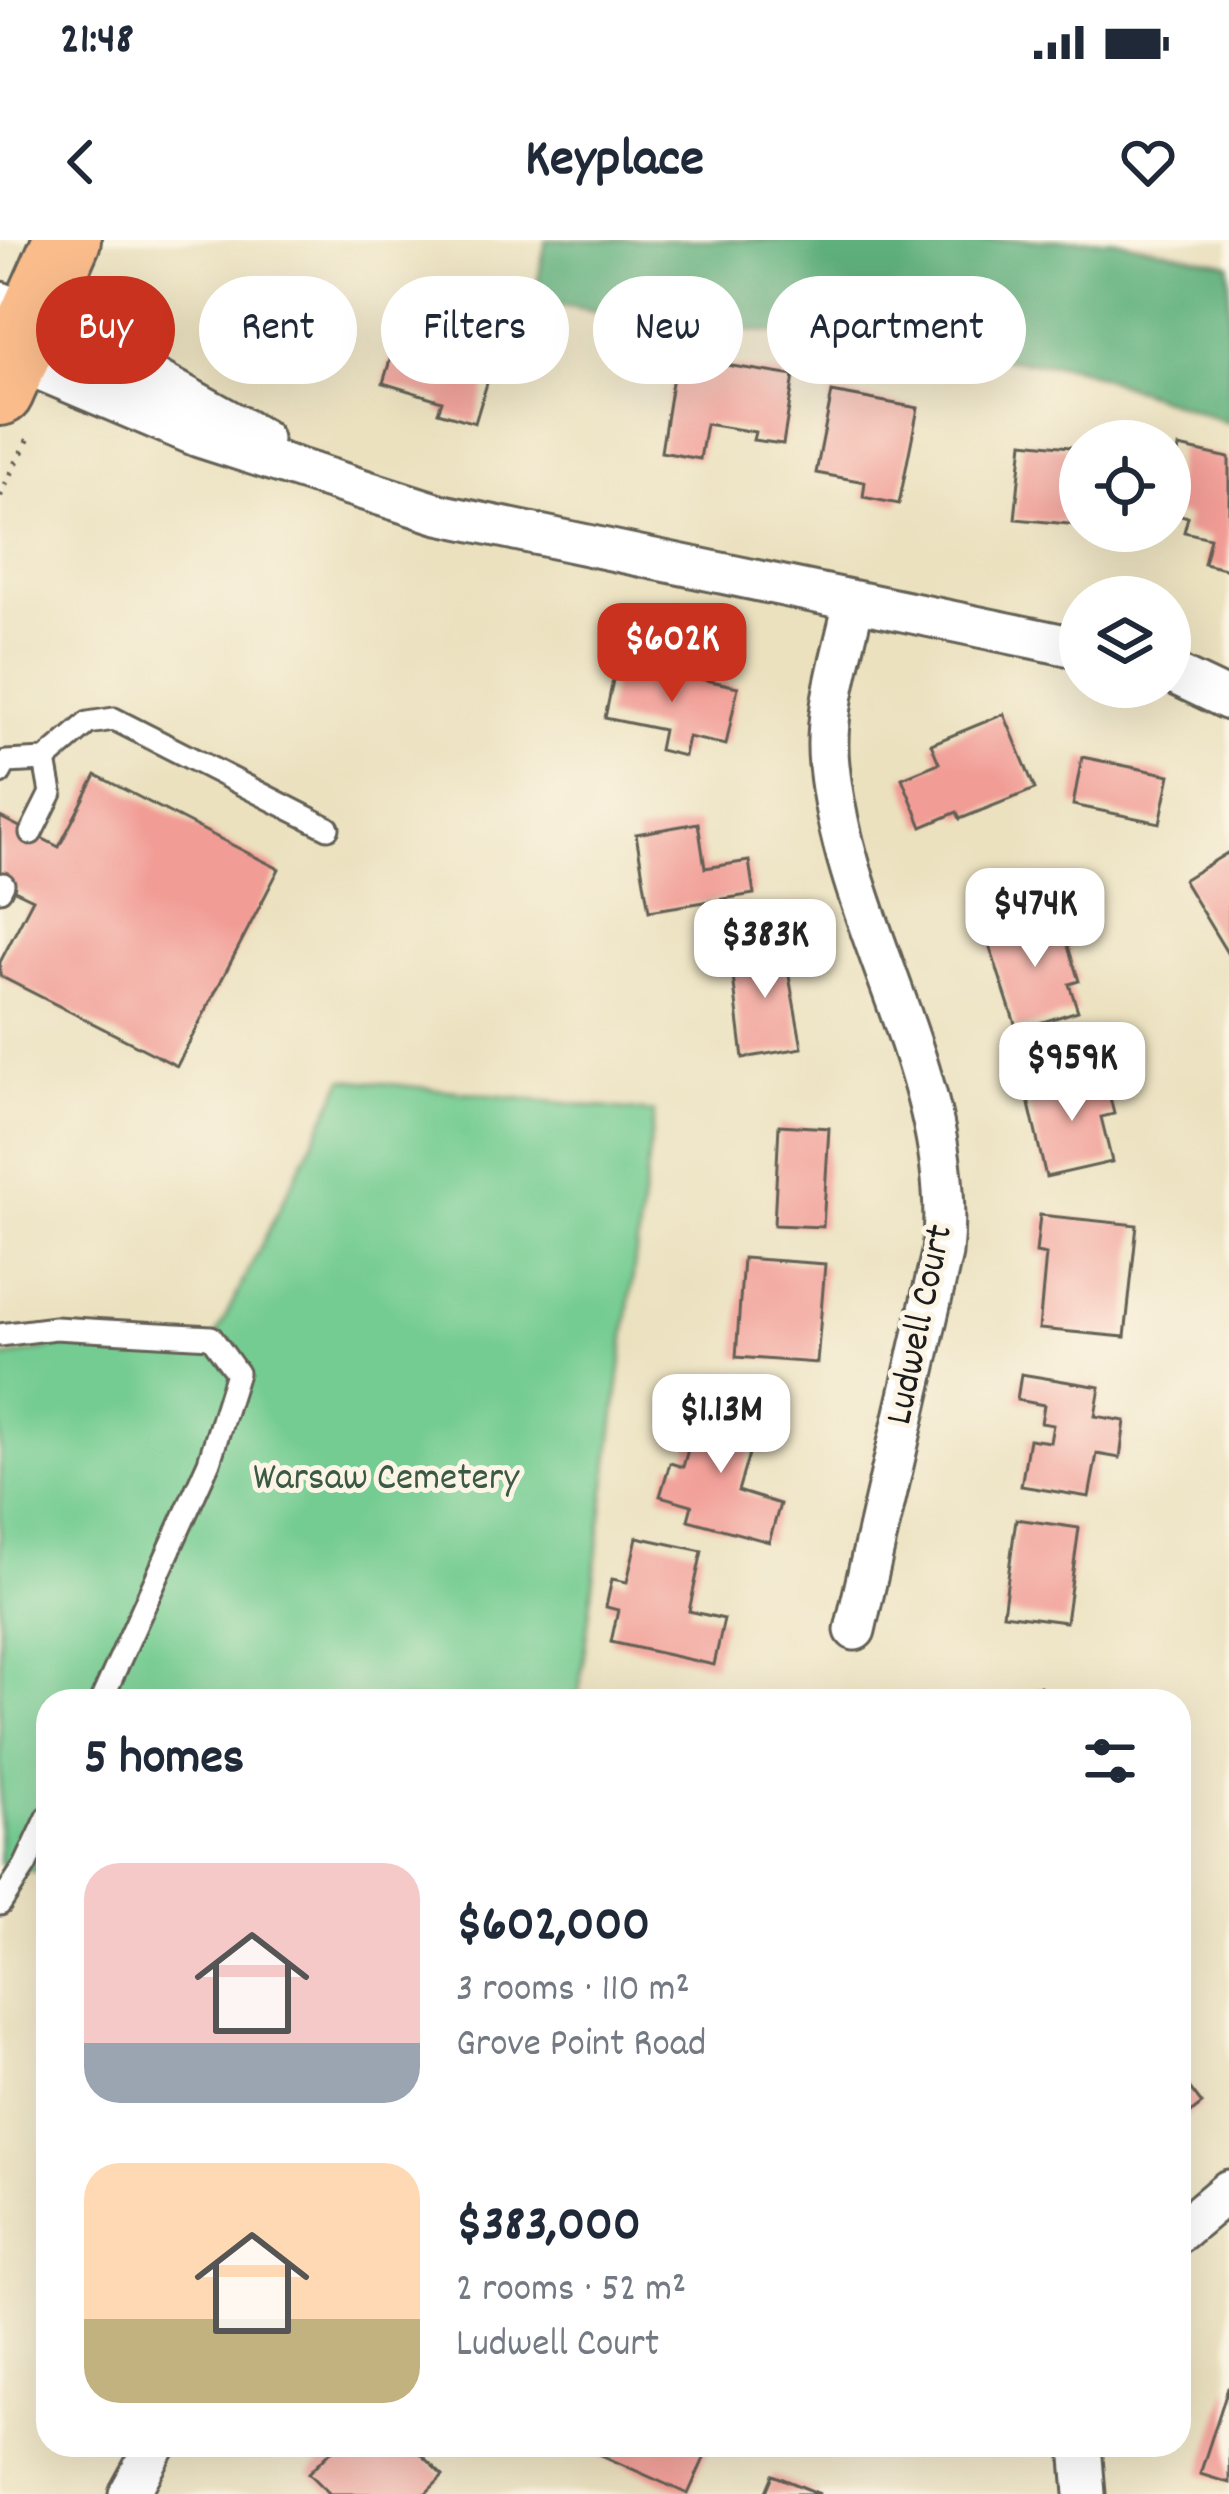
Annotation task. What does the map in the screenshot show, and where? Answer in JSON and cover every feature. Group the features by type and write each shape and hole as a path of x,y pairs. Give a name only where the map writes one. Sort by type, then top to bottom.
{"highway":[{"path":"10,345 67,240"}],"street":[{"path":"10,345 199,436 440,514 1059,643"},
{"name":"Ludwell Court","path":"854,602 832,696 832,785 843,836 937,1128 947,1199 942,1253 855,1630"},
{"path":"1191,682 1229,700"},
{"path":"1191,2222 1229,2189"},
{"path":"129,2494 149,2457"},
{"path":"1082,2457 1085,2494"}],"lane":[{"path":"0,772 6,762 45,760 88,723 114,719 328,828"},
{"path":"31,832 51,793 45,760"},
{"path":"0,1335 55,1328 211,1337 237,1373 209,1462 105,1689"},
{"path":"0,1904 36,1844"}],"green space":[{"path":"546,240 1114,240 1229,264 1229,423 1074,367 1026,362 1026,276 767,276 767,332 743,329 743,276 593,276 593,311 569,306 569,276 539,276"},
{"name":"Warsaw Cemetery","path":"344,1079 654,1113 580,1689 36,1689 36,1872 0,1864 0,1359 59,1346 208,1352"}],"building":[{"path":"743,368 767,372 767,384 793,384 783,444 753,440 755,432 706,424 700,459 661,452 672,384 743,384"},
{"path":"386,384 487,384 475,423 438,412 442,401"},
{"path":"832,392 918,408 899,504 863,497 865,482 816,473"},
{"path":"1023,442 1059,446 1059,523 1015,519"},
{"path":"1191,450 1229,458 1229,570 1204,564 1210,538 1191,534"},
{"path":"617,661 738,687 726,745 688,737 684,756 659,750 663,730 605,718"},
{"path":"1004,714 1035,789 960,819 957,812 922,827 902,778 939,763 931,744"},
{"path":"1082,757 1170,775 1160,823 1073,805"},
{"path":"96,775 279,869 177,1066 0,976 0,962 33,899 0,883 0,817 59,847"},
{"path":"698,823 705,868 749,861 754,894 649,911 636,834"},
{"path":"1229,852 1229,956 1183,880"},
{"path":"1057,912 1079,981 1069,984 1078,1011 1017,1030 986,935"},
{"path":"783,943 802,1048 743,1058 730,952"},
{"path":"1104,1073 1114,1114 1101,1117 1112,1162 1046,1177 1026,1091"},
{"path":"779,1125 829,1128 823,1227 774,1225"},
{"path":"1040,1215 1137,1225 1125,1337 1039,1329 1046,1255 1036,1253"},
{"path":"743,1258 825,1264 817,1363 736,1357"},
{"path":"1021,1374 1100,1387 1095,1416 1125,1421 1120,1458 1097,1454 1089,1497 1021,1486 1029,1439 1050,1442 1053,1425 1041,1423 1044,1405 1017,1400"},
{"path":"701,1403 759,1420 738,1491 780,1504 769,1542 688,1520 692,1505 660,1496 670,1463 683,1467"},
{"path":"1016,1519 1079,1528 1066,1622 1003,1614"},
{"path":"637,1537 702,1551 689,1611 724,1619 714,1665 611,1642 618,1610 606,1607 612,1579 627,1582"},
{"path":"1191,2090 1202,2104 1191,2113"},
{"path":"1229,2388 1229,2483 1200,2474"},
{"path":"325,2457 423,2457 443,2476 425,2494 330,2494 309,2473"},
{"path":"606,2457 705,2457 688,2494"},
{"path":"773,2475 820,2494 765,2494"}]}
